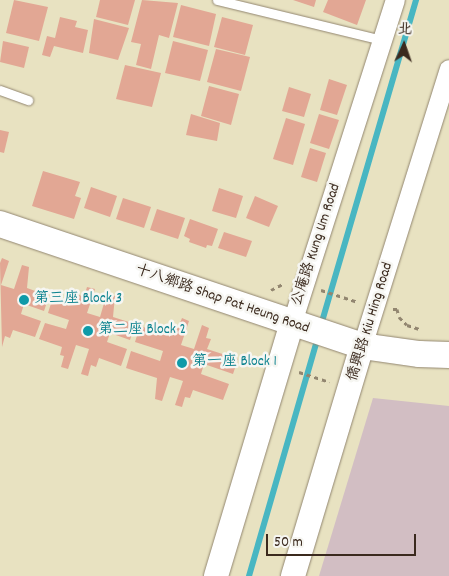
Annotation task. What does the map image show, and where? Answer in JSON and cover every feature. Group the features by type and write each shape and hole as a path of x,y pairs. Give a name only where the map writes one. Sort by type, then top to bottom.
{"main road":[{"name":"十八鄉路 Shap Pat Heung Road","path":"0,224 358,345 419,354 449,355"}],"street":[{"name":"公庵路 Kung Um Road","path":"216,576 302,326 382,40 395,0"},
{"name":"僑興路 Kiu Hing Road","path":"293,576 368,305 449,68"}],"lane":[{"path":"216,0 382,40"},
{"path":"0,90 28,100"}],"path":[{"path":"321,290 368,305 398,309 399,317 407,325 429,330"},
{"path":"294,370 332,384"}],"shaded area":[{"path":"373,398 449,406 449,576 319,576"}],"building":[{"path":"14,0 48,7 39,41 6,33"},
{"path":"100,0 135,0 128,25 96,17"},
{"path":"142,0 178,3 169,38 159,35 151,69 136,65 141,44 131,42"},
{"path":"293,0 316,0 314,7"},
{"path":"328,0 366,0 357,25 323,12"},
{"path":"181,5 216,14 209,46 173,37"},
{"path":"60,17 77,21 75,27 88,30 83,53 54,46 50,57 42,55 47,36 55,38"},
{"path":"222,17 253,25 245,55 214,47"},
{"path":"94,19 129,28 118,60 89,53"},
{"path":"3,41 29,47 24,68 0,62"},
{"path":"173,41 208,50 200,81 165,73"},
{"path":"216,49 250,57 241,91 207,82"},
{"path":"125,65 161,73 152,107 116,99"},
{"path":"329,79 347,85 337,115 320,110"},
{"path":"209,86 239,94 231,125 201,116"},
{"path":"289,87 311,94 304,117 282,111"},
{"path":"191,114 220,123 217,141 186,135"},
{"path":"319,114 339,120 329,149 310,143"},
{"path":"286,118 305,124 293,165 273,159"},
{"path":"0,130 9,132 4,153 0,152"},
{"path":"310,148 326,153 317,182 301,177"},
{"path":"43,171 80,182 75,196 81,198 74,219 32,206"},
{"path":"91,187 117,196 110,217 84,208"},
{"path":"219,188 243,196 236,218 212,211"},
{"path":"255,196 278,206 269,227 246,218"},
{"path":"123,198 151,207 144,228 116,219"},
{"path":"157,209 185,218 178,239 150,230"},
{"path":"190,219 218,229 212,246 207,245 206,248 189,242 190,239 184,236"},
{"path":"224,232 252,241 246,257 218,248"},
{"name":"第三座 Block 3","path":"2,258 9,261 1,285 14,289 22,265 29,267 27,288 49,296 44,311 24,304 21,314 41,321 35,337 13,330 10,338 5,336 2,347 0,263"},
{"name":"第二座 Block 2","path":"87,287 95,289 87,313 100,317 107,293 115,296 113,317 135,324 130,340 110,333 107,342 127,349 121,366 99,358 96,367 91,365 88,376 81,374 89,349 76,345 68,369 61,367 64,356 60,355 62,347 39,339 45,323 66,329 69,320 48,313 53,297 76,305 79,295 84,297"},
{"name":"第一座 Block 1","path":"182,318 189,321 181,345 194,349 202,325 209,328 206,338 211,339 207,349 238,359 233,374 204,364 201,374 229,384 223,400 193,390 190,398 185,397 182,407 175,405 183,381 170,377 162,401 155,399 157,378 126,368 131,351 160,361 163,351 135,342 140,326 171,336 174,327 178,328"}],"waterway":[{"path":"321,325 416,0"},
{"path":"249,576 318,337"}],"place":[{"name":"第三座 Block 3","path":"24,300"},
{"name":"第二座 Block 2","path":"88,331"},
{"name":"第一座 Block 1","path":"182,363"}]}
